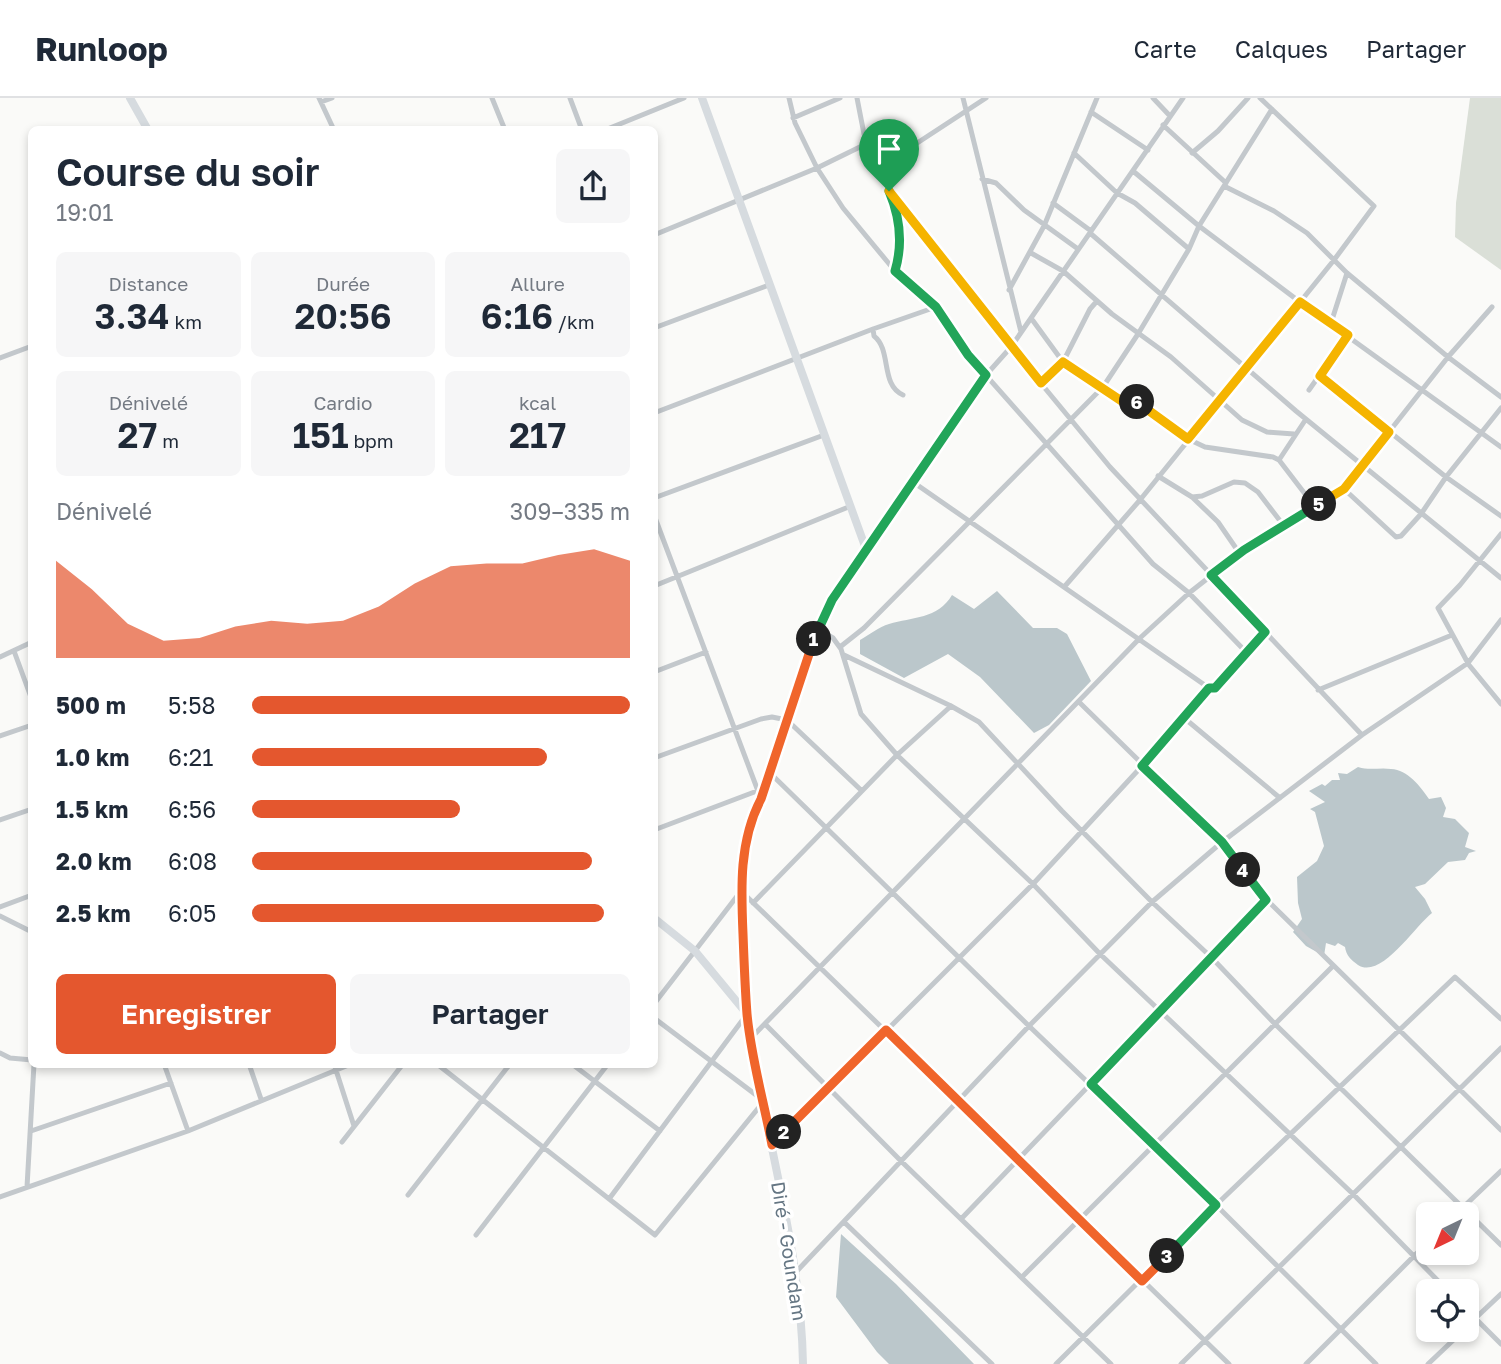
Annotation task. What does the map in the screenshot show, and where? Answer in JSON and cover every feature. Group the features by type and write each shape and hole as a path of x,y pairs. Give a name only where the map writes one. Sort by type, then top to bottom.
{"main road":[{"path":"130,98 146,126"},
{"path":"702,98 866,549"},
{"name":"Diré - Goundam","path":"803,1364 796,1272 747,1014 741,891 747,840 754,812 818,629 832,600 866,549"},
{"path":"658,921 695,951 747,1014"}],"street":[{"path":"332,98 320,100 332,126"},
{"path":"492,98 503,126"},
{"path":"570,98 580,126"},
{"path":"614,126 684,98"},
{"path":"789,98 793,118 817,168 843,208 895,271 936,307 968,355 1153,564 1189,593 1246,652"},
{"path":"793,118 839,98"},
{"path":"856,98 868,143 897,209 900,252 895,271"},
{"path":"963,98 1021,332"},
{"path":"879,168 986,98"},
{"path":"1009,290 1044,226 1097,98"},
{"path":"1153,98 1170,116"},
{"path":"866,549 986,375 1011,347 1183,98"},
{"path":"1192,153 1218,131 1248,98"},
{"path":"1065,586 1140,500 1334,260 1374,206 1259,98"},
{"path":"840,647 864,628 1103,387 1138,334 1189,249 1199,226 1272,110"},
{"path":"1091,112 1147,150"},
{"path":"1163,125 1225,185 1307,233 1348,273 1448,357 1501,397"},
{"path":"658,233 817,168 868,143"},
{"path":"1074,153 1117,194 1135,203 1189,249"},
{"path":"1133,171 1199,226 1300,302 1501,447"},
{"path":"982,179 996,183 1044,226 1078,249"},
{"path":"889,191 1011,347 1140,500 1362,735"},
{"path":"1053,203 1362,466 1501,578"},
{"path":"1031,253 1063,271 1138,334 1171,357 1242,420 1267,432 1294,434"},
{"path":"1331,323 1348,273"},
{"path":"658,327 769,285"},
{"path":"1041,383 1063,362 1090,309 1097,301"},
{"path":"658,412 936,307"},
{"path":"751,1038 1140,638 1211,575 1344,489 1448,357 1492,307"},
{"path":"1031,318 1063,362 1123,402 1137,401 1188,439 1205,447 1279,460 1315,507"},
{"path":"873,329 874,336 880,340 890,383 903,395"},
{"path":"1309,390 1348,335"},
{"path":"0,358 28,348"},
{"path":"1320,376 1446,477 1501,516"},
{"path":"1344,489 1395,537 1401,536 1421,514 1446,477 1501,408"},
{"path":"1279,460 1306,419"},
{"path":"658,497 824,435"},
{"path":"1158,476 1192,497 1218,522 1240,554"},
{"path":"913,482 1209,688 1215,688 1265,632"},
{"path":"1192,497 1202,496 1234,482 1245,483 1258,492 1284,526"},
{"path":"658,584 851,506"},
{"path":"658,525 759,795 658,829"},
{"path":"1501,534 1460,586 1438,608 1468,663 1501,704"},
{"path":"796,1272 1029,1026 1152,902 1222,842 1362,735 1468,663 1501,620"},
{"path":"818,629 833,638 840,647 861,714 897,755 1033,884 1100,954 1353,1194 1437,1279"},
{"path":"1318,690 1452,635"},
{"path":"0,657 28,644"},
{"path":"14,650 28,689"},
{"path":"658,670 706,652"},
{"path":"844,655 979,722 1152,902 1458,1202"},
{"path":"772,1145 1033,884 1142,766 1209,688"},
{"path":"1079,702 1222,842 1266,900 1501,1130"},
{"path":"753,903 897,755 951,706"},
{"path":"658,756 735,727 772,717 787,720 862,791"},
{"path":"1183,717 1280,799"},
{"path":"0,736 28,726"},
{"path":"769,772 1216,1205 1376,1364"},
{"path":"0,820 28,810"},
{"path":"658,999 741,891 1230,1364"},
{"path":"0,907 28,896"},
{"path":"962,1218 1266,900"},
{"path":"0,916 28,930"},
{"path":"1021,1277 1334,966"},
{"path":"1056,1364 1216,1205 1455,977 1501,1019"},
{"path":"609,1199 747,1014"},
{"path":"442,1068 655,1235 764,1101 658,1021"},
{"path":"765,1024 902,1162 1111,1364"},
{"path":"1181,1364 1501,1048"},
{"path":"0,1053 9,1058 28,1061"},
{"path":"27,1187 33,1068"},
{"path":"165,1068 188,1131"},
{"path":"250,1068 261,1099"},
{"path":"335,1068 354,1126"},
{"path":"0,1197 188,1131 342,1068"},
{"path":"342,1142 400,1068"},
{"path":"408,1195 507,1068"},
{"path":"577,1068 660,1131"},
{"path":"476,1235 605,1068"},
{"path":"31,1131 171,1083"},
{"path":"1468,1202 1501,1171"},
{"path":"844,1222 992,1364"},
{"path":"1479,1223 1501,1245"},
{"path":"1306,1364 1414,1255"},
{"path":"1479,1315 1501,1294"},
{"path":"1479,1321 1501,1344"},
{"path":"1428,1364 1451,1342"}],"shaded area":[{"path":"1470,98 1501,98 1501,270 1455,237 1456,203"},
{"path":"997,591 1033,628 1057,628 1067,634 1091,681 1049,725 1034,733 980,677 948,654 904,678 860,654 860,640 885,625 932,613 952,595 974,609"},
{"path":"1358,767 1403,772 1429,799 1441,797 1446,808 1443,817 1455,819 1469,833 1465,847 1476,851 1469,853 1465,860 1448,862 1425,884 1415,887 1432,913 1387,959 1367,968 1353,961 1345,947 1338,943 1335,946 1326,943 1324,956 1306,946 1293,932 1302,919 1297,877 1317,861 1324,846 1315,812 1310,809 1325,802 1309,791 1322,784 1325,786 1332,780 1340,780 1338,773 1347,774"},
{"path":"841,1234 896,1284 974,1364 889,1364 836,1297"}],"route":[{"path":"889,191 1041,383 1063,362 1123,402 1137,401 1188,439 1300,302 1348,335 1320,376 1389,432 1344,489 1244,550 1211,575 1265,632 1215,688 1209,688 1142,766 1222,842 1266,900 1091,1084 1216,1205 1142,1281 886,1030 772,1145 747,1014 741,891 742,867 754,812 761,799 818,629 832,600 986,375 968,355 936,307 895,271 900,252 899,230 897,209 889,191"}]}
